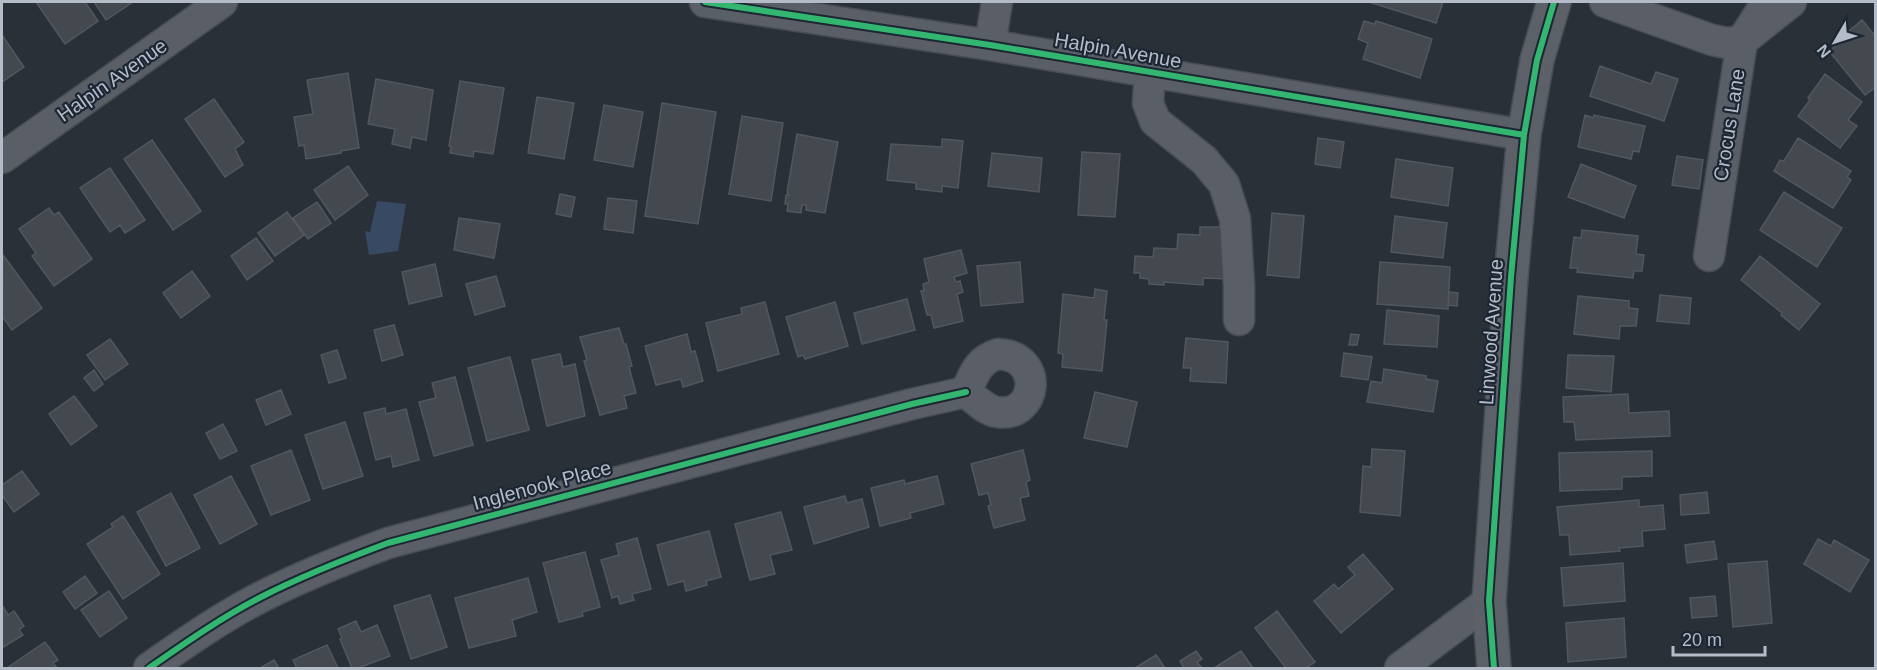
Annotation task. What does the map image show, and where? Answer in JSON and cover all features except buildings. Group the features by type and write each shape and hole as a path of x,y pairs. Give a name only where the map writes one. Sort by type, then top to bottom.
{"main road":[{"name":"Linwood Avenue","path":"1494,669 1489,601 1524,135 1537,60 1554,2"}],"street":[{"name":"Halpin Avenue","path":"2,158 222,2"},
{"name":"Halpin Avenue","path":"705,2 990,45 1524,135"},
{"path":"990,45 997,2"},
{"path":"1605,2 1712,40 1727,43 1742,41 1791,2"},
{"name":"Crocus Lane","path":"1709,256 1742,41 1767,2"},
{"path":"1150,72 1148,103 1155,122 1204,160 1224,184 1235,219 1239,320"},
{"name":"Inglenook Place","path":"149,669 200,633 260,597 323,567 388,543 900,407 966,392"},
{"path":"1400,669 1489,601"}],"water":[{"path":"377,201 406,204 398,251 369,255 365,231 370,232"}],"cycle path":[{"path":"705,2 990,45 1524,135"},
{"path":"1494,668 1489,601 1511,277 1524,135 1537,60 1554,2"},
{"path":"149,668 218,622 261,597 324,568 388,543 912,404 966,392"}]}
